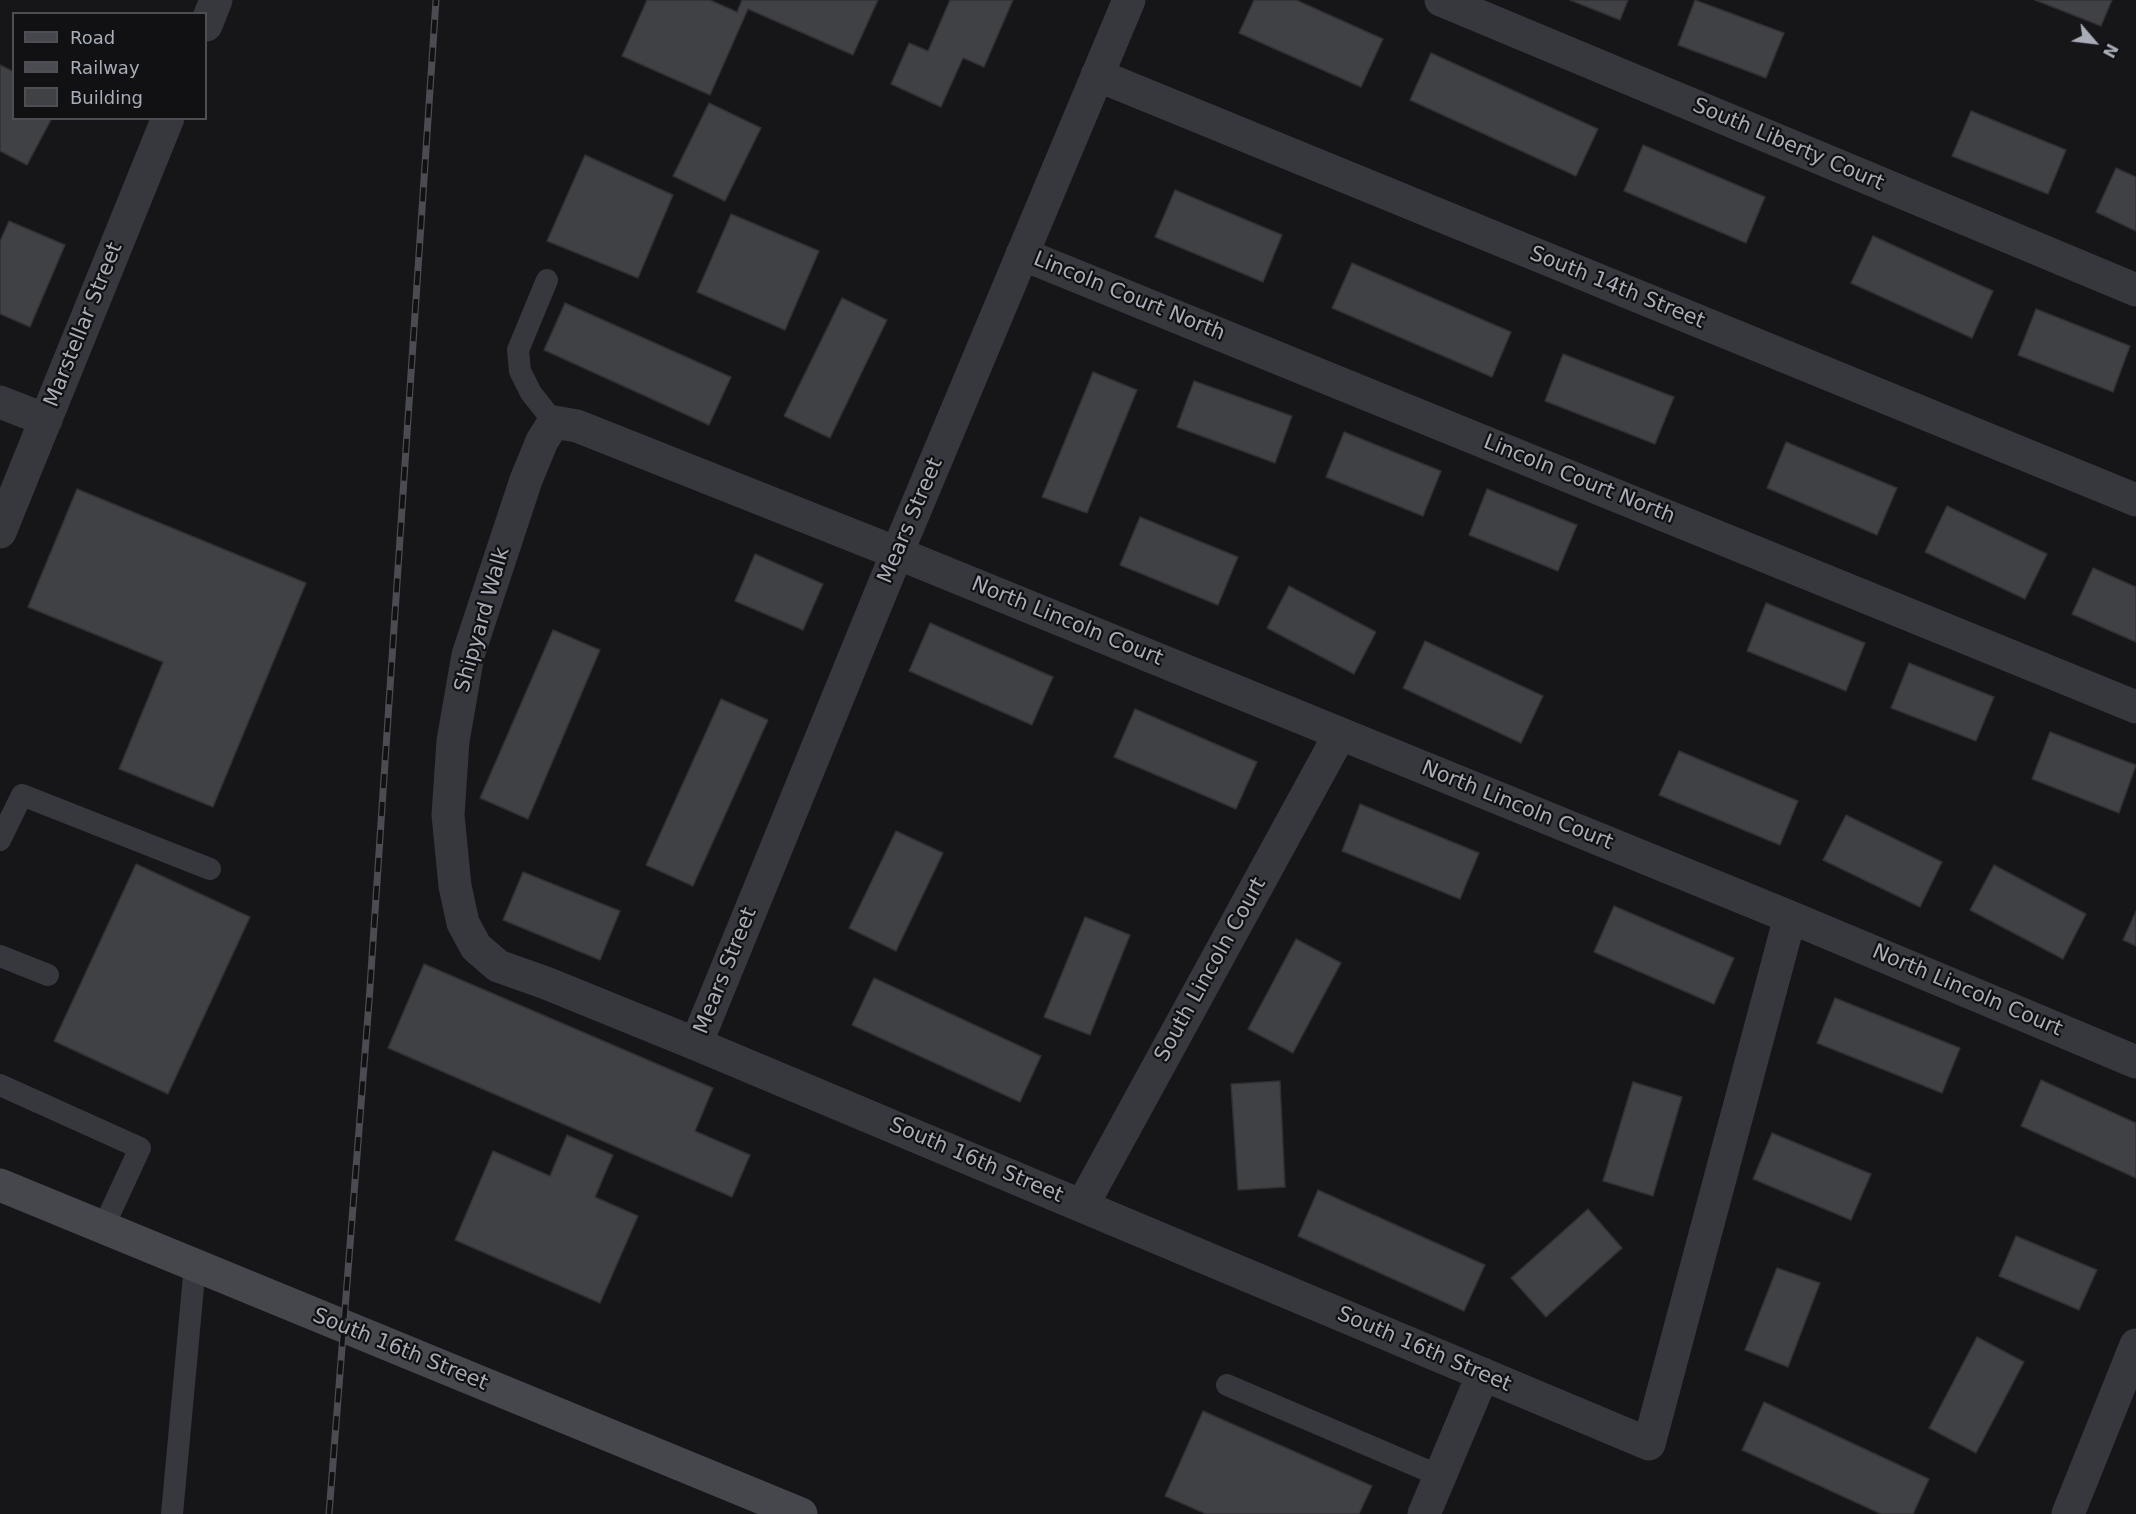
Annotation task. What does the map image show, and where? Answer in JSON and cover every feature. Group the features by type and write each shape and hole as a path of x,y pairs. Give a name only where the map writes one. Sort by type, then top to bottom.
{"main road":[{"name":"South 16th Street","path":"0,1185 801,1514"}],"street":[{"path":"207,22 216,0"},
{"name":"Mears Street","path":"696,1044 897,553 1129,0"},
{"name":"South Liberty Court","path":"1441,0 2136,291"},
{"name":"South 14th Street","path":"1097,75 2136,500"},
{"name":"Marstellar Street","path":"0,532 167,120"},
{"name":"Lincoln Court North","path":"1022,254 2136,707"},
{"path":"0,402 46,420"},
{"path":"554,422 577,426 897,553"},
{"name":"Shipyard Walk","path":"554,422 542,441 526,480 466,666 453,741 448,815 455,886 463,923 476,947 498,966 696,1044"},
{"name":"North Lincoln Court","path":"897,553 1790,917 2136,1062"},
{"name":"South Lincoln Court","path":"1082,1206 1340,734"},
{"name":"South 16th Street","path":"696,1044 1648,1444 1790,917"},
{"path":"2068,1514 2136,1345"},
{"path":"1424,1514 1483,1374"}],"lane":[{"path":"547,280 518,350 520,371 531,393 554,422"},
{"path":"0,840 22,795 210,869"},
{"path":"0,956 48,975"},
{"path":"0,1085 140,1148 103,1228"},
{"path":"172,1514 195,1265"},
{"path":"1227,1385 1440,1476"}],"building":[{"path":"647,0 710,0 737,12 742,0 878,0 853,55 748,9 710,95 622,56"},
{"path":"950,0 1013,0 984,67 963,58 941,107 891,84 909,43 928,51"},
{"path":"1254,0 1296,0 1383,39 1361,87 1239,33"},
{"path":"1570,0 1628,0 1620,20"},
{"path":"1695,0 1784,33 1766,78 1678,45"},
{"path":"2035,0 2112,0 2101,26"},
{"path":"1431,53 1598,129 1576,176 1410,100"},
{"path":"0,65 12,71 12,120 51,120 27,165 0,151"},
{"path":"709,103 761,128 725,201 673,176"},
{"path":"1971,111 2066,150 2048,194 1952,156"},
{"path":"1643,145 1765,197 1746,243 1624,191"},
{"path":"585,155 673,195 638,278 547,241"},
{"path":"2116,168 2136,177 2136,231 2096,212"},
{"path":"1175,190 1282,235 1263,282 1155,237"},
{"path":"731,214 819,251 785,330 697,292"},
{"path":"9,221 65,245 30,327 0,314 0,241"},
{"path":"1873,236 1993,291 1972,338 1851,283"},
{"path":"1352,263 1511,332 1492,377 1332,308"},
{"path":"842,298 887,320 830,438 784,416"},
{"path":"565,303 731,377 709,425 544,350"},
{"path":"2036,309 2130,346 2113,392 2018,355"},
{"path":"1563,354 1674,397 1655,444 1545,401"},
{"path":"1093,372 1137,390 1087,513 1042,497"},
{"path":"1194,381 1292,416 1275,463 1177,427"},
{"path":"1344,432 1441,471 1423,516 1326,477"},
{"path":"1786,442 1897,488 1877,535 1767,488"},
{"path":"77,489 306,583 213,807 119,769 163,662 28,607"},
{"path":"1487,489 1577,525 1558,571 1469,535"},
{"path":"1947,506 2047,554 2025,599 1925,552"},
{"path":"1140,517 1238,557 1218,605 1120,565"},
{"path":"755,554 823,584 803,630 735,601"},
{"path":"2093,568 2136,587 2136,642 2072,614"},
{"path":"1289,586 1376,632 1354,674 1267,628"},
{"path":"1766,603 1865,643 1846,691 1747,651"},
{"path":"930,623 1053,677 1032,725 909,671"},
{"path":"553,630 600,650 528,819 480,798"},
{"path":"1425,641 1543,696 1521,743 1403,688"},
{"path":"1909,663 1994,697 1976,741 1891,708"},
{"path":"721,699 768,720 693,886 646,865"},
{"path":"1135,709 1257,762 1236,809 1114,757"},
{"path":"2050,732 2136,765 2119,813 2032,779"},
{"path":"1679,751 1798,801 1780,845 1659,795"},
{"path":"1360,804 1479,853 1460,899 1342,851"},
{"path":"1846,815 1942,862 1920,907 1823,860"},
{"path":"896,831 943,853 896,951 849,928"},
{"path":"136,864 250,917 168,1094 54,1041"},
{"path":"1994,865 2086,914 2063,959 1970,910"},
{"path":"523,872 620,911 600,960 503,920"},
{"path":"1614,906 1734,958 1714,1004 1594,952"},
{"path":"2136,911 2136,946 2123,940"},
{"path":"1085,917 1130,935 1090,1035 1044,1017"},
{"path":"1296,939 1341,963 1293,1053 1248,1029"},
{"path":"424,964 713,1088 695,1131 750,1155 732,1197 388,1048"},
{"path":"874,978 1041,1056 1020,1102 852,1025"},
{"path":"1835,998 1960,1048 1942,1093 1817,1043"},
{"path":"2041,1080 2136,1123 2136,1178 2021,1126"},
{"path":"1280,1081 1285,1187 1238,1190 1231,1084"},
{"path":"1633,1082 1682,1097 1653,1196 1603,1181"},
{"path":"1772,1133 1871,1174 1851,1220 1753,1179"},
{"path":"567,1135 613,1155 595,1197 638,1216 600,1303 455,1240 493,1151 550,1176"},
{"path":"1318,1190 1485,1265 1464,1311 1298,1236"},
{"path":"1588,1209 1622,1248 1546,1317 1511,1278"},
{"path":"2016,1236 2097,1270 2079,1310 1999,1276"},
{"path":"1777,1268 1820,1283 1788,1367 1745,1350"},
{"path":"1977,1337 2024,1362 1976,1453 1929,1428"},
{"path":"1764,1402 1929,1479 1913,1514 1881,1514 1742,1450"},
{"path":"1203,1411 1372,1486 1359,1514 1206,1514 1165,1496"}],"railway":[{"path":"329,1514 369,1002 436,0"}]}
